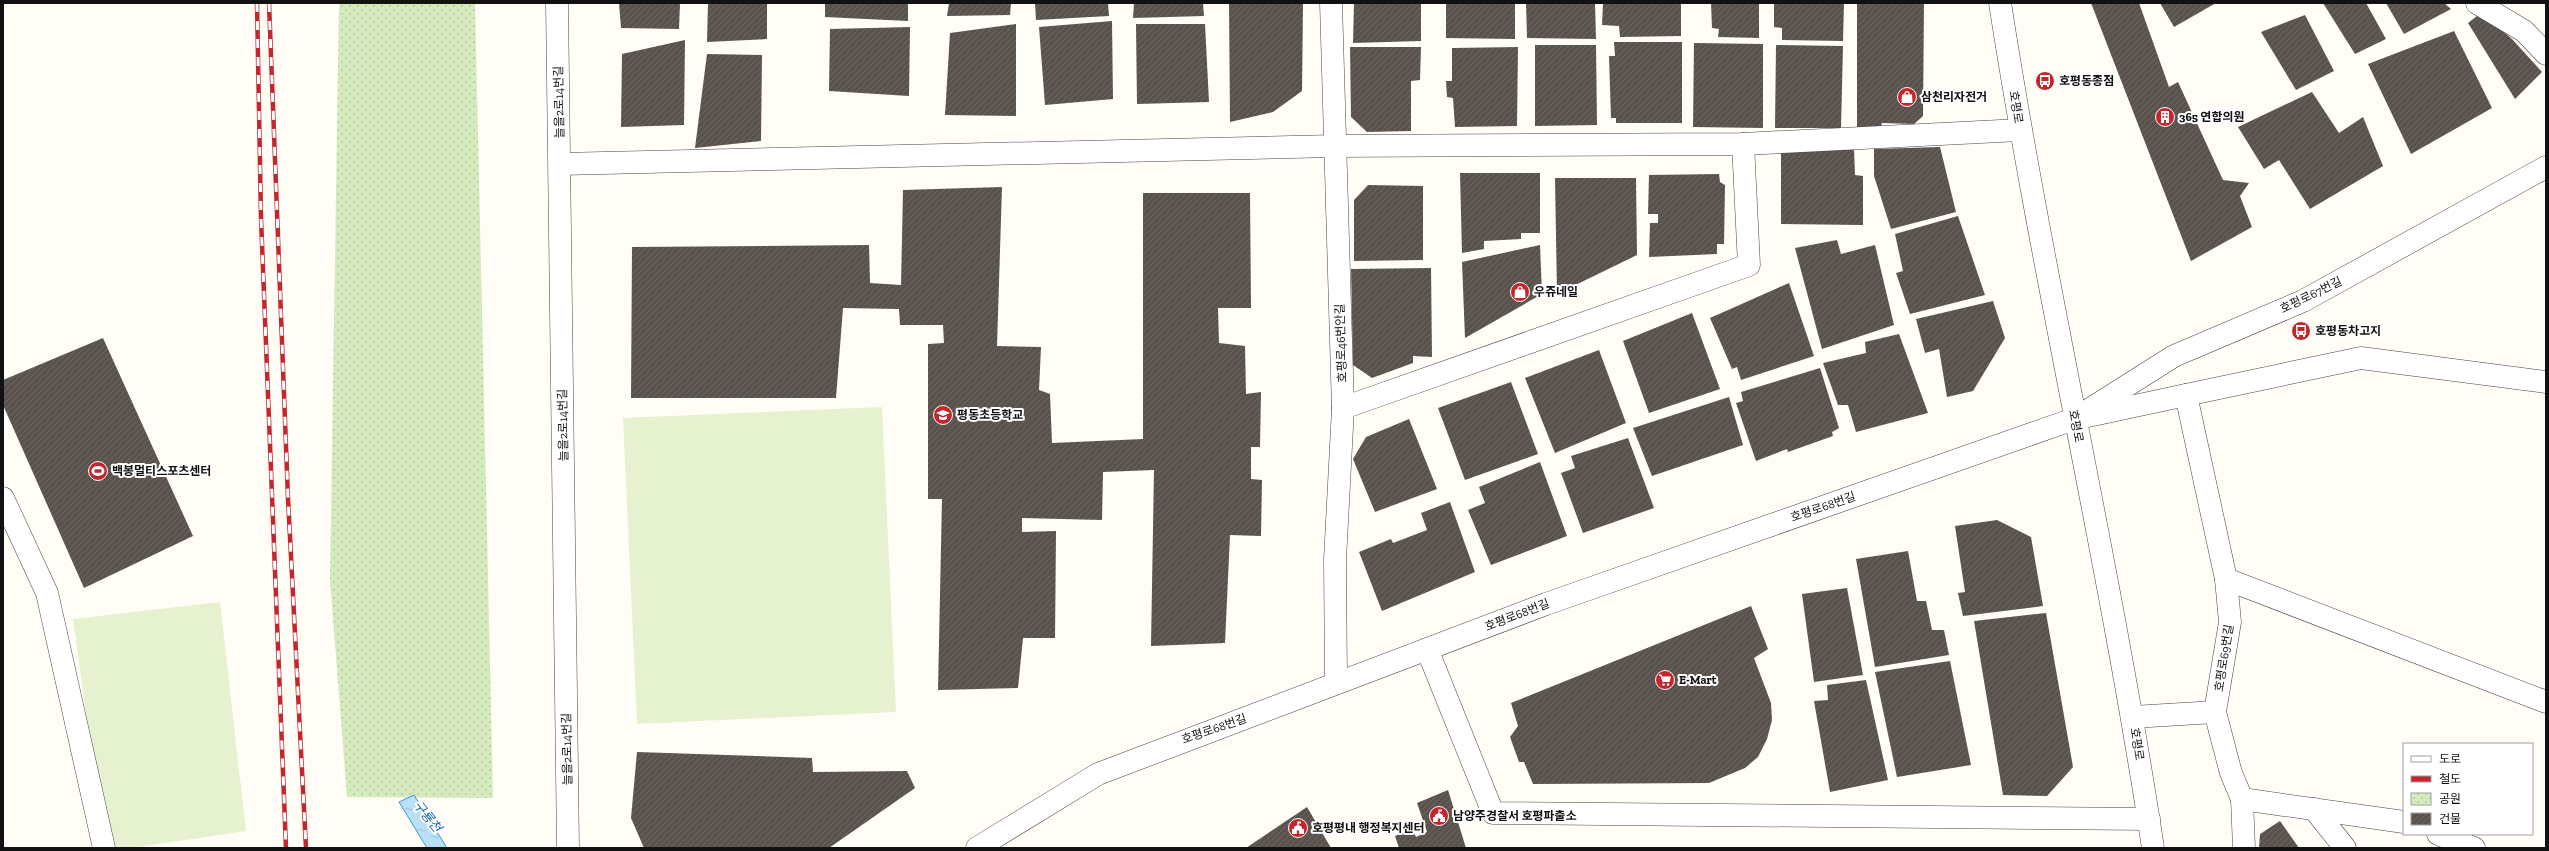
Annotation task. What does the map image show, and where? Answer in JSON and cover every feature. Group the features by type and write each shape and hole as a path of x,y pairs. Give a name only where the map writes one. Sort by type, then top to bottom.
{"street":[{"name":"늘을2로14번길","path":"557,3 568,848"},
{"name":"호평로46번안길","path":"1331,3 1334,146 1343,408 1335,560 1336,683"},
{"name":"호평로","path":"2000,3 2020,130 2074,419 2133,717 2153,848"},
{"path":"2477,3 2524,31 2546,54"},
{"path":"560,164 1334,146 1743,144 2020,130"},
{"path":"1343,408 1749,265 1743,144"},
{"name":"호평로67번길","path":"2074,419 2174,356 2303,301 2546,167"},
{"path":"2074,419 2361,358 2546,382"},
{"name":"호평로69번길","path":"2186,395 2226,580 2230,622 2215,712 2231,773 2242,799"},
{"name":"호평로68번길","path":"977,848 1098,774 1554,601 2074,419"},
{"path":"3,498 47,593 104,848"},
{"path":"2226,580 2546,702"},
{"path":"1426,649 1493,813 2149,819"},
{"path":"2133,717 2215,712"},
{"path":"2244,848 2242,799 2403,822"},
{"path":"2314,809 2345,848"},
{"path":"2441,835 2474,848"}],"green space":[{"path":"339,3 475,3 493,798 347,797 330,579"},
{"path":"882,407 896,712 637,724 623,418"},
{"path":"220,602 246,831 133,848 105,848 73,619"}],"water":[{"path":"414,795 447,848 427,848 399,802"}],"building":[{"path":"619,3 680,3 679,29 621,28"},
{"path":"708,3 767,3 767,39 707,42"},
{"path":"825,3 908,3 908,21 825,17"},
{"path":"949,3 1011,3 1010,15 947,16"},
{"path":"1035,3 1108,3 1109,16 1036,20"},
{"path":"1134,3 1203,3 1204,16 1133,18"},
{"path":"1229,3 1303,3 1302,91 1273,112 1230,122"},
{"path":"1354,3 1421,3 1421,41 1353,43"},
{"path":"1446,3 1515,3 1515,39 1446,38"},
{"path":"1526,3 1595,3 1596,39 1527,38"},
{"path":"1603,3 1681,3 1681,36 1620,37 1619,26 1602,25"},
{"path":"1711,3 1759,3 1759,38 1718,37 1719,29 1712,28"},
{"path":"1774,3 1844,3 1843,41 1782,40 1782,28 1774,27"},
{"path":"1857,3 1924,3 1923,116 1914,124 1882,123 1880,130 1857,131"},
{"name":"365 연합의원","path":"2091,3 2139,3 2169,87 2178,82 2223,180 2249,183 2240,196 2252,227 2191,261"},
{"path":"2160,3 2216,3 2174,27"},
{"path":"2323,3 2366,3 2386,39 2355,54"},
{"path":"2386,3 2444,3 2451,9 2404,34"},
{"path":"2481,13 2512,39 2542,72 2515,99 2468,23"},
{"path":"2305,15 2334,71 2296,90 2261,32"},
{"path":"1112,21 1113,99 1045,105 1039,27"},
{"path":"1016,24 1016,116 945,115 950,33"},
{"path":"1136,24 1205,24 1209,102 1137,104"},
{"path":"910,27 909,96 829,91 830,29"},
{"path":"2454,31 2492,108 2411,154 2368,64"},
{"path":"685,40 684,125 621,127 622,54"},
{"path":"1614,42 1682,42 1682,123 1616,123 1616,118 1611,118 1609,56 1615,56"},
{"path":"1694,43 1763,44 1763,128 1693,127"},
{"path":"1535,45 1596,45 1597,125 1535,126"},
{"path":"1776,45 1843,46 1841,128 1775,128"},
{"path":"1350,47 1421,47 1420,80 1411,81 1411,131 1367,132 1351,117"},
{"path":"1518,47 1517,126 1455,127 1453,98 1447,97 1446,81 1452,81 1452,48"},
{"path":"707,54 762,55 761,141 695,148"},
{"path":"2312,92 2339,133 2363,117 2383,166 2310,209 2279,160 2264,169 2238,127"},
{"path":"1940,147 1956,212 1891,229 1874,176 1874,149"},
{"path":"1781,148 1854,148 1855,175 1863,176 1863,225 1781,224"},
{"path":"1460,173 1540,173 1540,233 1521,233 1521,239 1484,241 1484,249 1462,253"},
{"path":"1719,174 1720,182 1725,185 1724,244 1717,244 1717,254 1649,257 1650,223 1658,223 1658,214 1648,214 1649,175"},
{"path":"1555,178 1636,178 1637,255 1557,294"},
{"path":"1368,185 1423,186 1423,260 1354,261 1354,200"},
{"path":"1002,187 997,346 1041,347 1039,390 1050,394 1052,443 1143,439 1143,193 1250,193 1251,308 1218,308 1219,343 1245,346 1246,394 1261,392 1260,447 1251,447 1251,479 1262,480 1261,536 1230,535 1225,643 1151,646 1154,470 1103,472 1102,520 1022,518 1022,532 1056,531 1055,638 1023,638 1018,688 938,690 942,499 928,499 928,344 944,343 943,325 900,325 899,309 843,308 836,398 631,398 632,247 869,245 870,283 901,285 903,190"},
{"path":"1958,216 1985,295 1910,314 1896,273 1903,271 1895,234"},
{"path":"1837,240 1841,254 1875,245 1894,325 1822,349 1795,248"},
{"path":"1540,245 1542,294 1465,338 1462,262"},
{"path":"1431,268 1432,357 1413,356 1413,363 1372,378 1353,365 1351,269"},
{"path":"1789,283 1814,356 1741,380 1737,367 1732,369 1710,318"},
{"path":"1993,301 2005,338 1973,391 1947,397 1939,349 1925,353 1916,319"},
{"path":"1692,313 1720,389 1649,413 1623,341"},
{"path":"1899,334 1928,413 1856,432 1848,405 1838,405 1823,363 1866,353 1865,342"},
{"name":"백봉멀티스포츠센터","path":"103,338 193,536 84,588 3,405 3,380"},
{"path":"1599,350 1626,423 1555,453 1525,378"},
{"path":"1820,368 1839,428 1832,432 1833,436 1788,452 1787,449 1756,461 1736,403 1743,401 1741,392"},
{"path":"1511,382 1538,454 1465,480 1438,408"},
{"path":"1729,397 1743,445 1652,476 1633,428"},
{"path":"1409,419 1437,489 1375,512 1353,459 1366,437"},
{"path":"1628,438 1654,508 1583,533 1561,473 1575,468 1571,456"},
{"path":"1540,462 1567,536 1491,565 1468,510 1485,503 1479,487"},
{"path":"1450,502 1475,572 1382,611 1359,552 1391,539 1393,543 1427,530 1421,513"},
{"path":"1997,520 2031,537 2043,606 1963,616 1958,593 1965,592 1955,526"},
{"path":"1908,551 1917,601 1926,601 1932,630 1944,630 1949,655 1875,667 1856,559"},
{"path":"1847,588 1863,675 1814,682 1802,594"},
{"name":"E-Mart","path":"1751,606 1768,649 1754,658 1771,703 1772,720 1767,739 1758,757 1745,768 1709,783 1533,784 1524,762 1519,762 1510,737 1518,726 1511,703"},
{"path":"2046,613 2073,767 2047,796 2003,795 1974,621"},
{"path":"1950,661 1971,765 1897,777 1875,672"},
{"path":"1866,680 1888,780 1830,792 1814,701 1828,700 1827,685"},
{"path":"637,752 812,758 813,772 907,771 915,788 829,848 644,848 631,818"},
{"name":"남양주경찰서 호평파출소","path":"1448,790 1466,848 1399,848 1395,836 1412,828 1416,837 1427,832 1417,803"},
{"name":"호평평내 행정복지센터","path":"1307,807 1331,848 1246,848"},
{"path":"2280,821 2299,848 2259,848 2260,834"}],"railway":[{"path":"257,3 261,218 286,848"},
{"path":"269,3 288,498 306,848"}],"place":[{"name":"호평동종점","path":"2045,81"},
{"name":"삼천리자전거","path":"1907,97"},
{"name":"365 연합의원","path":"2165,117"},
{"name":"우쥬네일","path":"1520,292"},
{"name":"호평동차고지","path":"2301,331"},
{"name":"평동초등학교","path":"943,415"},
{"name":"백봉멀티스포츠센터","path":"98,471"},
{"name":"E-Mart","path":"1665,680"},
{"name":"남양주경찰서 호평파출소","path":"1439,816"},
{"name":"호평평내 행정복지센터","path":"1298,828"}],"water label":[{"name":"구룡천","path":"428,816"}]}
